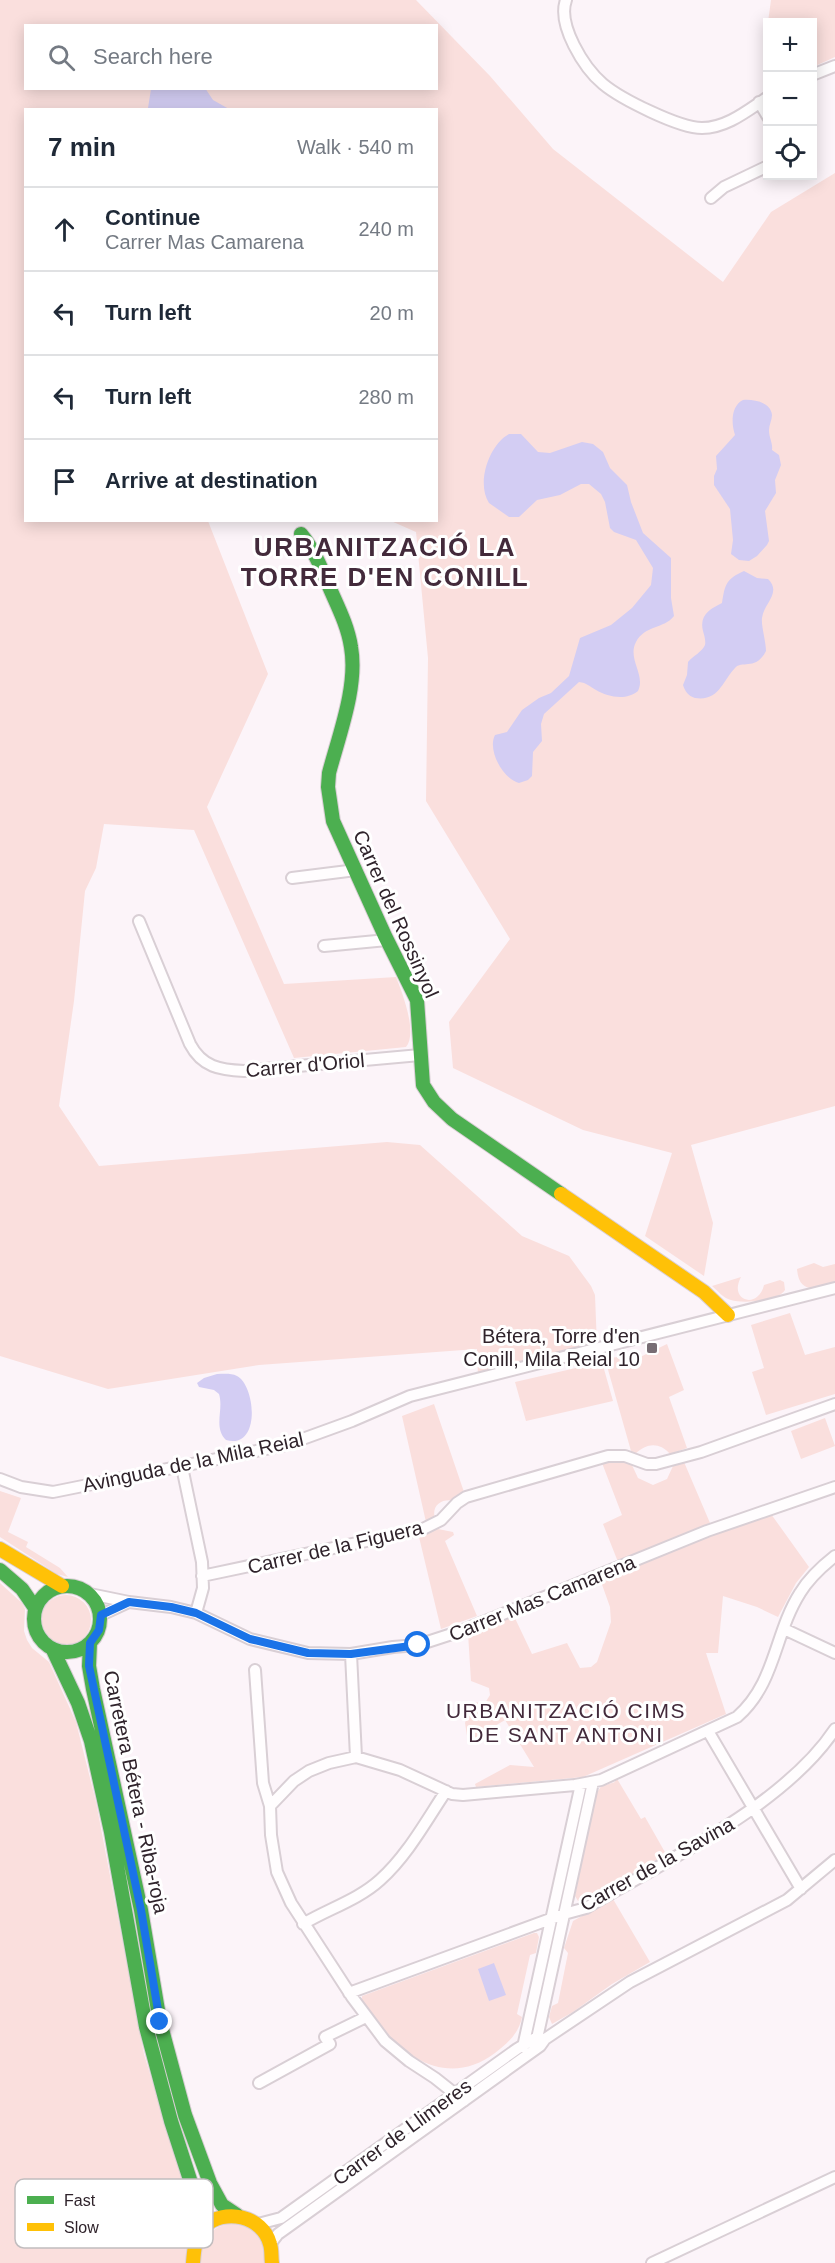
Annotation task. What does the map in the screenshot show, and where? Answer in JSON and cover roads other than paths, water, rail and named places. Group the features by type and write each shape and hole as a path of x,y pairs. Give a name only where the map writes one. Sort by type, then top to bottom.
{"main road":[{"name":"Carrer del Rossinyol","path":"301,534 314,550 345,624 351,646 353,668 339,737 329,772 328,787 333,820 387,940 417,1000 423,1085 434,1102 452,1119 704,1292 728,1315"},
{"path":"0,1549 62,1586"},
{"path":"0,1570 22,1589 35,1608"},
{"path":"62,1586 74,1586 90,1594 101,1615 99,1630 90,1643 73,1652 53,1650 43,1643 36,1632 34,1620 35,1608 41,1598 51,1590 62,1586"},
{"name":"Carretera Bétera - Riba-roja","path":"90,1643 89,1666 93,1689 141,1910 160,2022 185,2115 209,2179"},
{"name":"Carretera Bétera - Riba-roja","path":"53,1650 78,1702 91,1741 111,1832 146,2027 171,2121 190,2179"},
{"name":"Carretera Bétera - Riba-roja","path":"213,2188 222,2205 237,2216"},
{"path":"213,2220 224,2216 237,2216 248,2218 258,2224 271,2243 272,2263"},
{"path":"193,2248 193,2263"}],"street":[{"path":"566,0 563,7 567,31 588,69 604,85 631,100 685,126 703,128 720,126 763,100"},
{"path":"817,73 835,66"},
{"path":"711,198 724,187 763,168"},
{"path":"291,878 356,870"},
{"name":"Carrer d'Oriol","path":"139,921 190,1044 196,1056 210,1065 224,1070 244,1071 420,1055"},
{"path":"324,946 387,940"},
{"name":"Avinguda de la Mila Reial","path":"0,1479 21,1487 53,1492 286,1445 352,1421 410,1396 835,1288"},
{"name":"Carrer de la Figuera","path":"202,1576 423,1529 441,1520 461,1500 482,1492 603,1457 625,1456 650,1465 674,1460 835,1404"},
{"path":"182,1467 200,1544 203,1588 196,1613"},
{"name":"Carrer Mas Camarena","path":"90,1594 196,1613 250,1639 308,1653 351,1654 418,1645 460,1631 707,1532 835,1487"},
{"path":"270,1806 294,1781 309,1771 329,1762 356,1757 400,1770 446,1791 464,1795 593,1782 737,1717 750,1705 760,1691 799,1594 817,1571 835,1556"},
{"path":"101,1615 129,1602"},
{"path":"784,1629 835,1653"},
{"path":"351,1654 356,1757"},
{"path":"255,1670 263,1783 270,1806 271,1835 277,1872 303,1924 349,1993 385,2041 459,2097"},
{"name":"Carrer de la Savina","path":"349,1993 552,1918 586,1908 753,1808 812,1760 835,1729"},
{"path":"708,1731 801,1889"},
{"path":"541,2038 564,1914 593,1782"},
{"path":"519,2061 581,1784"},
{"path":"303,1924 378,1882 394,1866 446,1791"},
{"name":"Carrer de Llimeres","path":"271,2243 278,2234 523,2046 541,2038 630,1982 787,1899 835,1860"},
{"path":"259,2083 330,2044 325,2037 366,2017"},
{"name":"Carrer de Llimeres","path":"258,2224 281,2218 459,2097 535,2050 541,2038"},
{"path":"652,2263 835,2177"}],"place":[{"name":"Bétera, Torre d'en Conill, Mila Reial 10","path":"652,1348"}],"district":[{"name":"URBANITZACIÓ LA TORRE D'EN CONILL","path":"385,562"},
{"name":"URBANITZACIÓ CIMS DE SANT ANTONI","path":"566,1723"}]}
